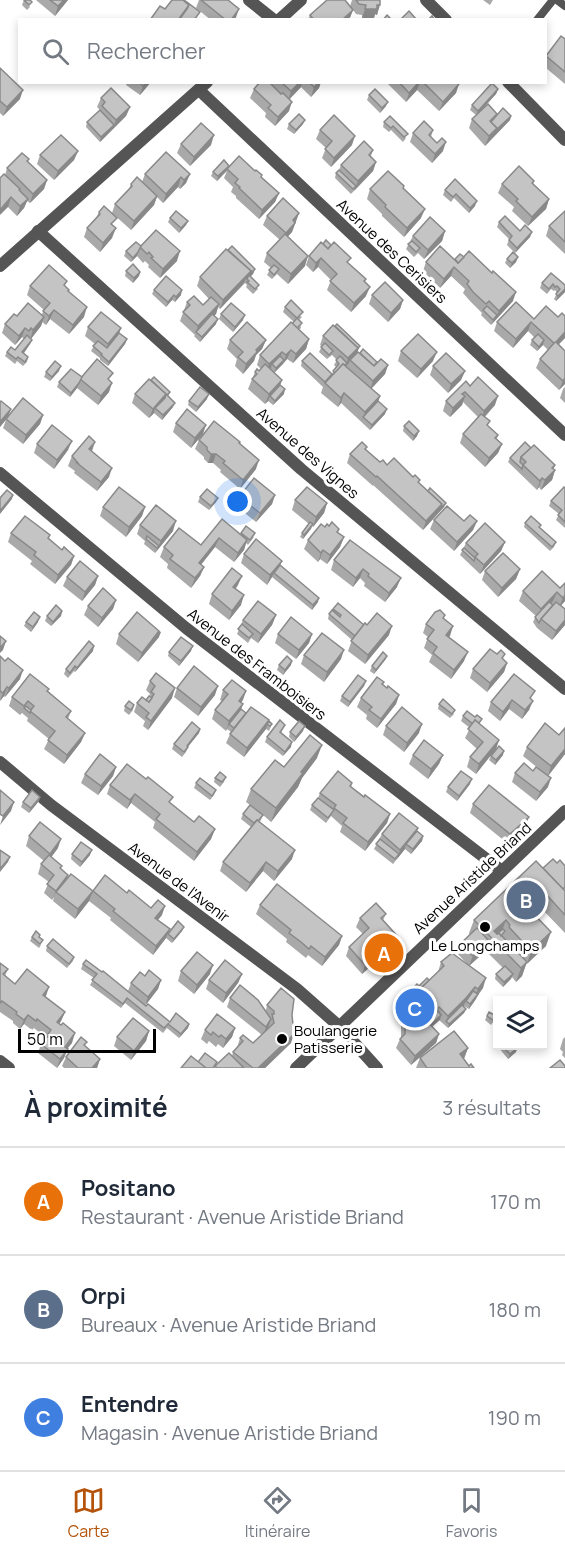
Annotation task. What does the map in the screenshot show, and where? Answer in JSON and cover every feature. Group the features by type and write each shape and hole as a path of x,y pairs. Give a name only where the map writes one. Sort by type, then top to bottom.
{"street":[{"path":"249,0 272,18"},
{"path":"281,18 301,0"},
{"path":"426,0 444,18"},
{"path":"510,84 565,140"},
{"path":"0,266 203,86"},
{"name":"Avenue des Cerisiers","path":"203,86 565,435"},
{"name":"Avenue des Vignes","path":"38,231 301,469 565,689"},
{"name":"Avenue des Framboisiers","path":"0,473 186,628 502,871"},
{"name":"Avenue de l'Avenir","path":"0,762 51,805 297,989 340,1027 376,1068"},
{"name":"Avenue Aristide Briand","path":"296,1068 565,811"},
{"path":"0,1061 9,1068"}],"lane":[{"path":"539,18 555,0 565,6"}],"building":[{"path":"50,0 64,0 58,6"},
{"path":"172,0 183,0 189,5 179,18 151,18 160,6 165,9"},
{"path":"183,0 200,12 196,18 180,18 187,9 189,5"},
{"path":"201,0 228,0 239,9 232,18 224,18"},
{"path":"327,0 345,0 353,10 344,18 312,18 310,15"},
{"path":"356,0 380,0 380,5 377,5 377,9 365,9 366,5 359,4"},
{"path":"409,11 415,18 402,18"},
{"path":"561,36 565,39 565,72 547,57"},
{"path":"0,68 23,90 7,107 0,101"},
{"path":"258,84 271,84 292,102 278,117 268,108 271,105 254,89"},
{"path":"283,84 298,84 291,91"},
{"path":"401,84 417,84 409,93"},
{"path":"425,84 459,84 443,102"},
{"path":"491,84 498,89 478,111 472,105"},
{"path":"111,88 130,107 116,120 102,106 105,102 101,98"},
{"path":"375,89 388,102 382,108 369,95"},
{"path":"488,104 497,114 490,121 497,128 489,136 472,119"},
{"path":"503,108 511,116 496,130 497,128 491,122"},
{"path":"100,110 114,125 101,137 87,122"},
{"path":"299,114 305,120 296,130 289,124"},
{"path":"334,115 355,136 334,158 325,149 332,141 320,130"},
{"path":"390,116 408,134 404,137 393,126 391,128 384,122"},
{"path":"424,121 433,130 429,135 437,143 442,138 446,142 435,154 413,133"},
{"path":"201,123 214,135 194,157 181,144"},
{"path":"61,135 78,151 58,171 40,155"},
{"path":"364,141 373,150 369,155 376,162 358,181 341,165"},
{"path":"166,152 190,174 184,180 181,177 166,194 145,174"},
{"path":"22,153 47,180 33,194 7,168"},
{"path":"239,156 279,193 262,210 239,188 235,183 238,179 227,169"},
{"path":"224,160 229,166 218,176 213,172"},
{"path":"519,166 534,181 532,183 549,199 532,217 502,184"},
{"path":"339,170 356,186 353,189 336,173"},
{"path":"388,171 425,209 407,228 370,189"},
{"path":"4,174 28,199 20,206 11,197 0,210 0,178"},
{"path":"137,177 157,196 134,221 115,204 132,186 131,184"},
{"path":"455,179 477,201 470,208 456,194 453,197 445,190"},
{"path":"283,198 299,213 293,220 295,223 286,233 267,216"},
{"path":"104,206 117,218 111,224 116,228 103,243 87,228"},
{"path":"176,211 188,221 181,228 170,218"},
{"path":"565,211 565,242 549,226"},
{"path":"505,216 520,231 525,225 532,232 517,248 509,240 512,236 499,222"},
{"path":"430,217 445,231 428,250 413,236"},
{"path":"156,230 180,251 163,269 151,258 153,257 149,252 147,254 140,247"},
{"path":"285,234 308,256 291,274 267,253"},
{"path":"326,240 331,245 328,249 323,244"},
{"path":"412,241 420,248 416,252 408,244"},
{"path":"136,242 141,246 133,258 126,251"},
{"path":"321,242 328,249 334,242 351,258 347,262 366,279 364,281 370,287 354,303 330,281 337,274 321,258 316,263 309,256"},
{"path":"232,246 255,269 249,275 251,271 228,250"},
{"path":"440,246 458,263 469,251 516,292 499,311 489,301 486,304 473,292 467,284 469,281 454,267 444,279 426,262"},
{"path":"226,249 251,271 223,300 200,277"},
{"path":"513,252 518,257 512,263 507,259"},
{"path":"460,254 464,257 458,263 455,259"},
{"path":"133,264 140,272 134,278 126,271"},
{"path":"49,265 67,281 64,285 68,291 87,307 73,325 54,310 49,316 43,311 50,303 30,286"},
{"path":"274,265 279,269 274,275 269,270"},
{"path":"551,273 565,285 565,289 558,296 556,294 560,289 557,286 553,284 549,289 542,283"},
{"path":"249,275 259,285 255,289 247,282"},
{"path":"166,276 182,290 168,302 154,290"},
{"path":"385,282 403,300 391,313 372,295"},
{"path":"194,296 203,305 211,297 219,304 198,326 183,312 190,305 187,302"},
{"path":"291,300 303,312 297,318 285,307"},
{"path":"516,302 534,319 546,306 558,317 562,313 565,316 565,332 556,342 565,351 563,381 540,359 555,342 531,322 516,339 497,322"},
{"path":"28,303 44,317 33,330 31,328 29,331 25,328 19,336 5,324 14,314 17,316"},
{"path":"231,303 245,315 235,327 221,314"},
{"path":"487,306 497,315 493,320 483,310"},
{"path":"101,312 121,328 108,344 88,327"},
{"path":"212,314 218,319 202,337 196,332"},
{"path":"297,318 302,323 297,328 292,324"},
{"path":"247,322 266,340 246,364 238,357 243,352 230,340"},
{"path":"291,322 309,339 296,354 291,350 286,355 282,352 269,364 260,355"},
{"path":"337,324 360,346 358,348 335,326"},
{"path":"333,325 358,348 348,358 323,336"},
{"path":"119,333 127,339 109,362 93,346 98,341 107,348"},
{"path":"418,334 437,352 421,369 401,351"},
{"path":"538,334 544,340 539,347 532,340"},
{"path":"27,335 32,340 22,352 28,357 25,362 7,352 11,347 15,350"},
{"path":"325,343 333,351 329,355 321,347"},
{"path":"363,349 377,362 374,366 360,353"},
{"path":"358,352 374,366 381,359 388,365 373,381 350,360"},
{"path":"310,353 332,374 325,382 302,361"},
{"path":"446,353 465,371 451,384 433,366"},
{"path":"280,356 284,360 276,368 272,364"},
{"path":"340,356 347,363 335,373 333,371 339,364 336,360"},
{"path":"97,359 113,373 108,379 112,383 101,396 80,379"},
{"path":"55,361 61,366 52,377 46,372"},
{"path":"265,364 282,380 269,394 252,379 257,374 255,372 257,369 259,371"},
{"path":"343,364 380,396 365,412 344,393 341,398 325,383"},
{"path":"71,369 82,377 71,393 59,382"},
{"path":"154,377 170,392 167,395 175,403 163,415 155,408 166,394 151,380"},
{"path":"478,377 498,396 484,411 465,392 462,394 465,396 453,408 446,401 466,381 470,386"},
{"path":"149,379 166,394 153,409 135,394"},
{"path":"280,385 285,389 275,401 270,396"},
{"path":"200,387 209,394 198,407 189,401"},
{"path":"23,398 43,415 26,435 6,419"},
{"path":"378,401 387,409 372,425 363,417"},
{"path":"0,402 11,409 0,422"},
{"path":"187,409 206,425 195,438 176,423"},
{"path":"481,414 490,421 487,425 498,435 495,438 502,444 489,458 463,434"},
{"path":"214,421 259,460 243,480 223,463 225,461 216,454 211,454 199,440"},
{"path":"409,421 419,431 414,436 404,426"},
{"path":"52,425 72,441 57,460 37,444"},
{"path":"89,436 95,442 89,449 112,468 101,482 77,463 72,456"},
{"path":"362,442 367,447 365,449 380,462 383,460 387,465 394,458 413,477 415,475 420,480 418,482 442,504 426,521 350,454"},
{"path":"525,442 531,448 521,457 522,469 510,458"},
{"path":"534,445 555,465 552,468 555,470 545,480 542,478 540,481 523,465 526,462 521,457"},
{"path":"254,478 275,495 260,513 239,497"},
{"path":"119,487 145,507 129,527 103,507"},
{"path":"307,487 327,503 316,517 295,500"},
{"path":"564,487 565,522 558,515 562,510 551,501"},
{"path":"430,488 446,503 440,509 442,504 428,491"},
{"path":"207,489 218,498 211,506 200,497"},
{"path":"7,490 13,495 0,511 0,498"},
{"path":"156,505 176,521 161,541 140,525"},
{"path":"447,506 464,521 470,515 477,521 457,542 434,520"},
{"path":"25,516 50,535 48,538 62,550 64,547 74,556 58,575 34,555 36,552 11,533"},
{"path":"531,516 541,525 539,527 556,542 552,547 525,523"},
{"path":"222,519 247,540 238,553 219,538 199,563 204,567 195,578 170,559 173,555 164,547 179,528 201,545"},
{"path":"310,522 313,524 304,535 302,533"},
{"path":"332,522 339,529 337,532 344,537 330,555 323,550 321,553 308,540 321,524 325,527"},
{"path":"485,523 505,542 484,565 475,557 478,554 466,543"},
{"path":"246,526 255,533 250,540 241,533"},
{"path":"147,536 159,546 157,548 146,539"},
{"path":"256,539 282,561 270,575 244,554"},
{"path":"350,540 401,578 389,593 363,569 356,578 334,560"},
{"path":"464,548 475,558 474,561 462,550"},
{"path":"503,553 520,569 502,588 485,571"},
{"path":"80,561 98,576 85,592 67,577"},
{"path":"280,565 319,598 313,605 274,573"},
{"path":"232,568 242,576 233,587 244,595 232,611 212,594"},
{"path":"542,571 560,588 565,583 565,595 563,598 557,592 541,609 523,591"},
{"path":"103,588 116,600 102,618 88,606"},
{"path":"258,601 276,615 261,634 243,620"},
{"path":"549,602 553,605 539,623 535,617"},
{"path":"556,602 565,609 565,620 556,631 541,619"},
{"path":"338,603 364,625 355,636 329,614 332,610 340,617 341,615 333,609"},
{"path":"56,605 62,611 53,622 47,616"},
{"path":"440,610 445,615 443,618 453,626 446,635 468,652 454,670 433,653 437,647 427,639 434,630 426,624 435,612"},
{"path":"34,612 40,617 33,627 26,622"},
{"path":"137,612 159,631 142,653 119,634"},
{"path":"377,613 392,626 368,655 351,641 365,623 367,625"},
{"path":"291,617 312,634 299,650 278,634"},
{"path":"242,624 253,634 249,638 238,629"},
{"path":"322,633 344,650 327,672 304,655"},
{"path":"0,636 6,641 0,648"},
{"path":"181,637 193,646 181,661 169,652"},
{"path":"89,641 94,646 77,668 75,666 70,673 66,669"},
{"path":"490,649 497,654 501,650 505,654 502,658 507,663 490,683 473,669"},
{"path":"383,652 387,656 376,670 372,666"},
{"path":"0,656 5,661 8,658 23,670 3,693 0,691"},
{"path":"287,656 292,661 285,670 279,665"},
{"path":"194,666 218,686 201,707 177,688"},
{"path":"156,673 175,688 151,721 146,717 149,713 137,703 142,697 149,702 154,694 151,692 155,686 150,681"},
{"path":"30,674 71,711 66,717 85,733 67,755 48,740 55,731 30,711 34,706 28,701 24,706 12,697"},
{"path":"514,674 535,691 530,698 533,701 525,710 512,700 503,712 491,702"},
{"path":"358,675 366,681 350,702 342,696"},
{"path":"377,677 384,682 382,684 399,695 381,719 369,710 372,707 361,698"},
{"path":"232,680 246,691 239,701 243,704 229,721 215,710 228,694 223,690"},
{"path":"443,699 455,710 452,714 439,704"},
{"path":"129,701 134,705 131,710 125,706"},
{"path":"251,707 269,720 247,748 230,734"},
{"path":"402,707 422,724 407,743 386,726"},
{"path":"241,709 246,713 234,728 229,724"},
{"path":"467,711 482,719 479,723 475,720 473,724 463,716"},
{"path":"280,720 285,725 280,732 292,742 285,752 267,737"},
{"path":"475,720 499,740 479,764 470,757 483,742 468,729"},
{"path":"299,721 305,726 296,737 290,732"},
{"path":"192,722 200,729 184,752 174,744"},
{"path":"545,723 559,735 565,728 565,749 551,766 527,747"},
{"path":"310,735 322,745 276,808 251,789 275,760 284,767"},
{"path":"424,740 443,755 431,769 413,755"},
{"path":"499,746 504,751 496,760 491,756"},
{"path":"100,754 116,767 101,786 85,774"},
{"path":"524,763 533,771 536,767 551,778 540,792 515,773"},
{"path":"127,764 173,797 169,802 194,822 199,816 215,829 197,852 156,819 160,814 135,794 130,800 110,785"},
{"path":"338,771 352,783 350,786 390,814 368,842 343,823 347,818 334,808 336,805 320,793"},
{"path":"461,771 472,779 459,796 448,787"},
{"path":"220,772 226,777 222,782 215,778"},
{"path":"200,778 216,790 212,796 196,783"},
{"path":"489,785 529,817 510,834 473,804"},
{"path":"0,790 14,802 3,816 0,814"},
{"path":"32,790 40,797 31,808 23,802"},
{"path":"318,798 334,810 328,818 312,805"},
{"path":"250,805 263,815 254,823 243,814"},
{"path":"399,813 418,828 400,850 382,834"},
{"path":"257,820 295,850 278,871 266,862 250,883 223,862"},
{"path":"40,822 61,839 50,854 29,836"},
{"path":"417,831 423,836 413,849 406,844"},
{"path":"380,839 399,854 395,859 376,844"},
{"path":"81,842 92,850 82,862 72,854"},
{"path":"0,850 10,857 0,869"},
{"path":"49,855 62,866 60,868 68,875 56,891 47,884 54,875 41,864"},
{"path":"553,859 557,863 560,860 565,866 565,887 563,889 543,868"},
{"path":"536,861 565,891 565,915 545,893 529,909 551,932 531,951 509,927 506,920 494,931 499,933 527,962 521,968 474,920"},
{"path":"71,874 93,891 78,909 56,892"},
{"path":"105,875 127,893 129,890 151,908 158,900 165,906 155,918 170,929 156,946 113,911 115,909 93,891"},
{"path":"277,884 342,936 325,957 311,946 309,949 289,933 291,930 260,905"},
{"path":"376,903 386,914 381,918 400,939 384,954 381,950 365,965 349,947 369,928 360,918"},
{"path":"178,921 184,927 174,939 168,934"},
{"path":"477,928 489,941 473,956 460,944"},
{"path":"36,931 43,940 40,944 32,937"},
{"path":"53,939 74,957 69,964 47,946"},
{"path":"197,952 213,965 197,985 181,971"},
{"path":"452,953 486,978 478,989 475,987 448,1016 439,1007 426,1020 439,1034 415,1056 400,1039 405,1034 405,1015 408,1012 412,1017 418,1011 404,997 417,984 421,988 444,966 441,962"},
{"path":"86,960 170,1022 176,1013 189,1024 181,1034 168,1024 164,1028 127,998 123,1004 92,980 97,974 83,964"},
{"path":"225,960 242,974 226,993 209,980"},
{"path":"0,963 8,969 3,974 15,984 27,969 49,987 43,995 65,1012 57,1022 61,1025 63,1023 75,1033 65,1047 68,1049 60,1059 41,1044 51,1030 28,1015 24,1020 2,1001 0,1003"},
{"path":"505,966 513,974 504,982 496,974"},
{"path":"149,970 161,980 148,997 131,983 140,972 145,976"},
{"path":"427,978 429,980 421,988 419,986"},
{"path":"240,985 258,1000 271,1019 266,1027 230,998"},
{"path":"281,988 294,999 292,1015 294,1034 258,1068 253,1068 233,1052 243,1041 240,1038 243,1035 253,1043 274,1023 272,1014 274,1011 267,1005"},
{"path":"473,991 478,994 470,1004 466,1001"},
{"path":"462,1005 466,1009 449,1024 446,1021"},
{"path":"438,1011 441,1015 431,1025 427,1021"},
{"path":"489,1012 493,1014 493,1020 487,1016"},
{"path":"217,1014 235,1028 226,1039 213,1032 211,1035 205,1030"},
{"path":"133,1018 149,1031 134,1051 117,1037"},
{"path":"454,1031 468,1048 460,1054 469,1066 471,1064 474,1068 427,1068 420,1058"},
{"path":"81,1037 87,1042 84,1045 100,1059 92,1068 78,1068 66,1057"},
{"path":"205,1053 217,1062 213,1068 206,1068 198,1062"},
{"path":"229,1053 244,1068 217,1068 215,1066"},
{"path":"191,1056 206,1068 181,1068"},
{"path":"560,1060 565,1068 550,1068"}],"place":[{"name":"Orpi","path":"526,900"},
{"name":"Le Longchamps","path":"485,927"},
{"name":"Positano","path":"384,953"},
{"name":"Entendre","path":"415,1008"},
{"name":"Boulangerie Patisserie","path":"282,1039"}]}
